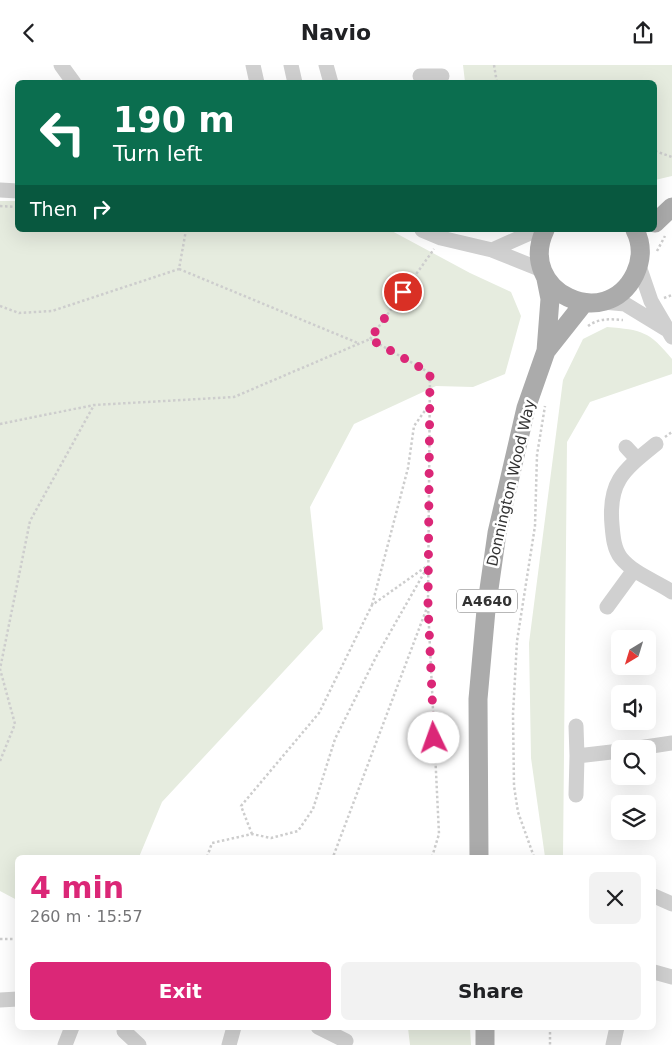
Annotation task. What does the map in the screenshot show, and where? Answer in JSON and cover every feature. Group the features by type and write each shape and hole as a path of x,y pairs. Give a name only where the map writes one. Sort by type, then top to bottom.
{"main road":[{"path":"657,202 672,202"},
{"path":"660,229 672,207"},
{"name":"A4640","path":"544,232 541,238 539,254 544,274"},
{"path":"544,274 563,295 584,303 603,301 619,294 632,281 639,266 641,252 640,233"},
{"name":"Donnington Wood Way","path":"480,855 478,699 486,610 497,533 526,408 546,351 550,299 544,274"},
{"name":"Donnington Wood Way","path":"546,351 584,303"},
{"path":"485,1030 485,1045"}],"street":[{"path":"62,65 72,80"},
{"path":"253,65 256,80"},
{"path":"291,65 294,80"},
{"path":"326,65 330,80"},
{"path":"420,76 442,74"},
{"path":"0,190 15,191"},
{"path":"427,232 441,238 492,250 544,274"},
{"path":"492,250 532,232"},
{"path":"639,266 651,301 670,333"},
{"path":"603,301 625,304 670,333"},
{"path":"656,443 637,459 619,479 612,492 611,508 616,548 621,558 634,570 672,592"},
{"path":"626,447 637,459"},
{"path":"617,603 634,570"},
{"path":"576,726 576,795"},
{"path":"656,745 672,743"},
{"path":"577,756 611,752"},
{"path":"656,897 672,904"},
{"path":"656,972 672,977"},
{"path":"0,1000 15,999"},
{"path":"65,1045 71,1030"},
{"path":"229,1045 233,1030"},
{"path":"324,1030 346,1041"},
{"path":"613,1045 616,1030"},
{"path":"124,1031 139,1045"}],"path":[{"path":"494,65 497,80"},
{"path":"657,152 672,157"},
{"path":"0,206 15,207"},
{"path":"655,255 660,229"},
{"path":"180,269 186,232"},
{"path":"0,424 94,405 234,397 370,339 437,245"},
{"path":"0,306 19,313 52,311 180,269 358,343"},
{"path":"664,297 672,295"},
{"path":"584,328 594,321 610,319 627,322"},
{"path":"370,339 430,373 428,605 439,834 433,855"},
{"path":"252,834 241,806 319,713 372,605 403,487 414,426 430,404"},
{"path":"0,761 15,724 0,669 30,521 94,405"},
{"path":"533,855 518,812 514,786 513,714 517,641 536,526 537,455 545,405"},
{"path":"372,605 428,565"},
{"path":"208,855 212,843 252,834 271,838 298,831 312,809 335,739 376,657 428,565"},
{"path":"334,855 428,605"},
{"path":"0,939 15,939"},
{"path":"550,1030 550,1045"}],"shaded area":[{"path":"463,65 672,65 672,176 657,180 657,80 465,80"},
{"path":"0,201 15,201 15,232 394,232 470,273 511,292 521,316 505,374 473,387 436,386 354,424 310,507 323,629 162,802 140,855 15,855 15,899 0,891"},
{"path":"607,327 637,331 651,337 672,359 672,374 590,402 567,442 563,855 545,855 531,758 529,643 563,380 583,339"},
{"path":"408,1030 470,1030 471,1045 410,1045"}],"route":[{"path":"403,292 370,339 430,373 428,605 434,738"}]}
